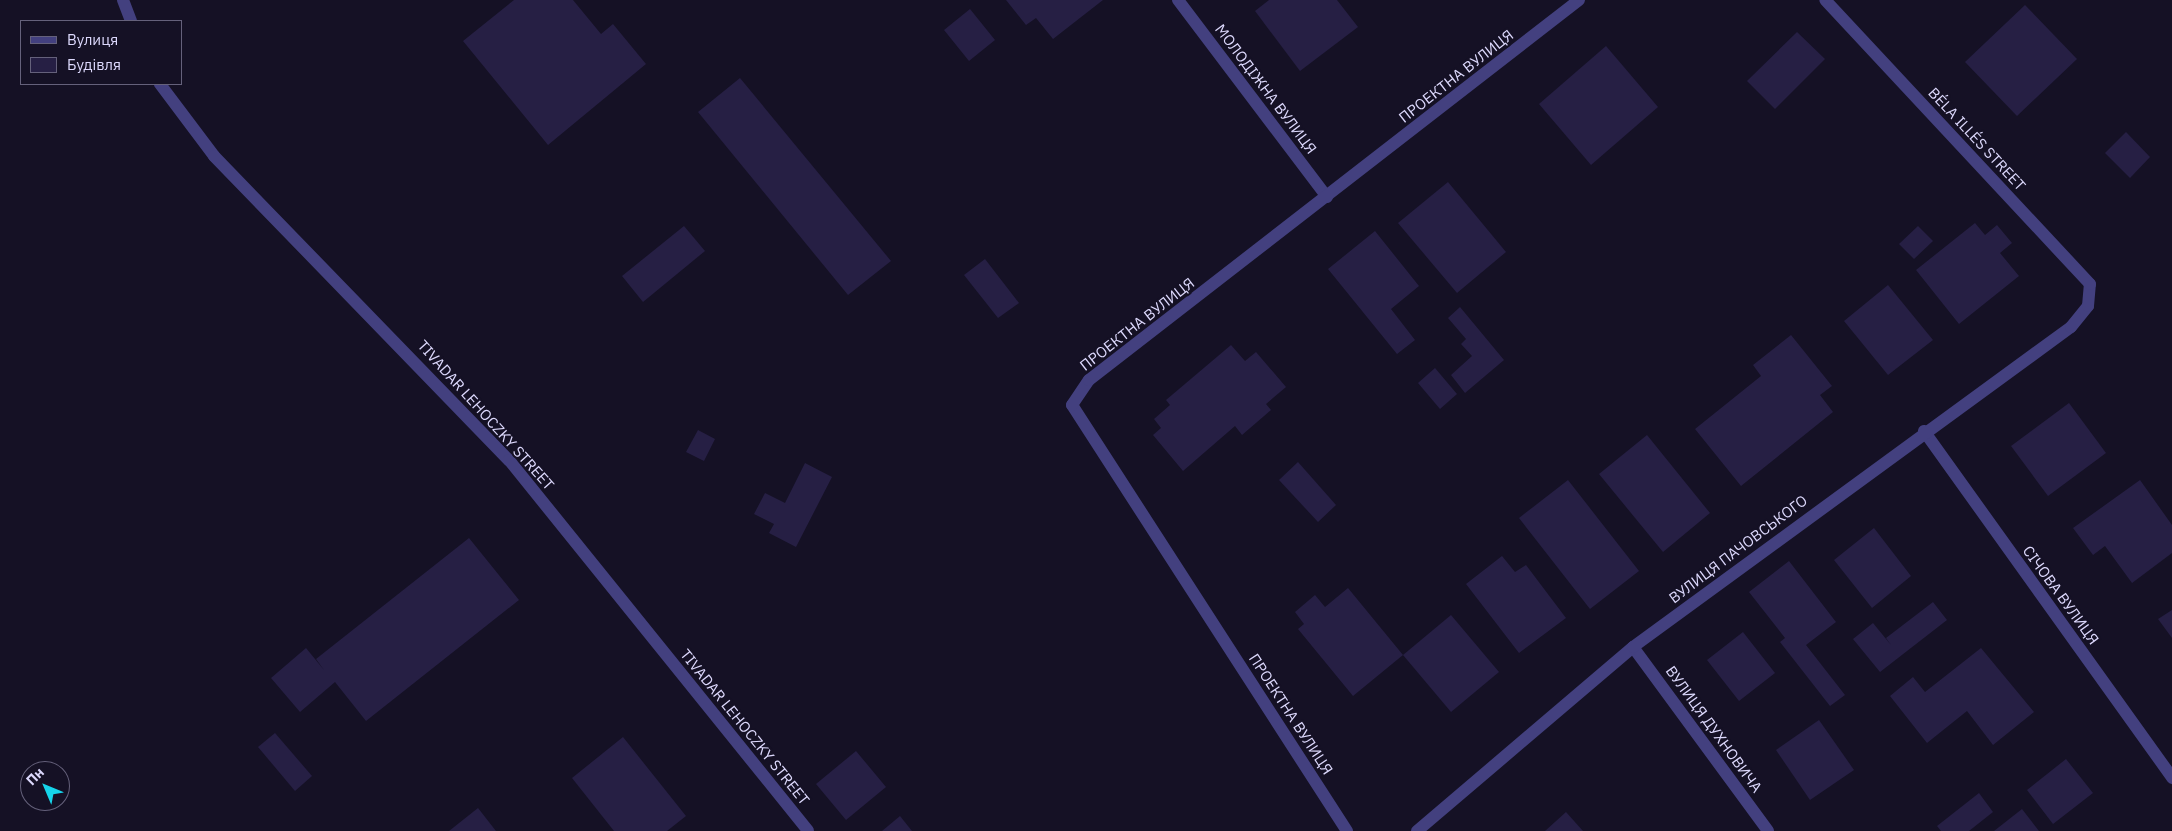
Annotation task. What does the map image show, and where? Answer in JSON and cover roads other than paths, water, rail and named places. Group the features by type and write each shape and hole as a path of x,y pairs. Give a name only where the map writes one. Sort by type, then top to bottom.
{"street":[{"path":"123,0 132,20"},
{"name":"МОЛОДІЖНА ВУЛИЦЯ","path":"1178,0 1327,197"},
{"name":"ПРОЕКТНА ВУЛИЦЯ","path":"1346,831 1072,405 1090,380 1579,0"},
{"name":"BÉLA ILLÉS STREET","path":"1826,0 2090,284 2088,306"},
{"name":"TIVADAR LEHOCZKY STREET","path":"161,85 214,156 509,460 808,831"},
{"name":"ВУЛИЦЯ ПАЧОВСЬКОГО","path":"1417,831 1633,647 1924,432 2070,327 2088,306"},
{"name":"СІЧОВА ВУЛИЦЯ","path":"1924,432 2172,778"},
{"name":"ВУЛИЦЯ ДУХНОВИЧА","path":"1633,647 1768,831"}]}
